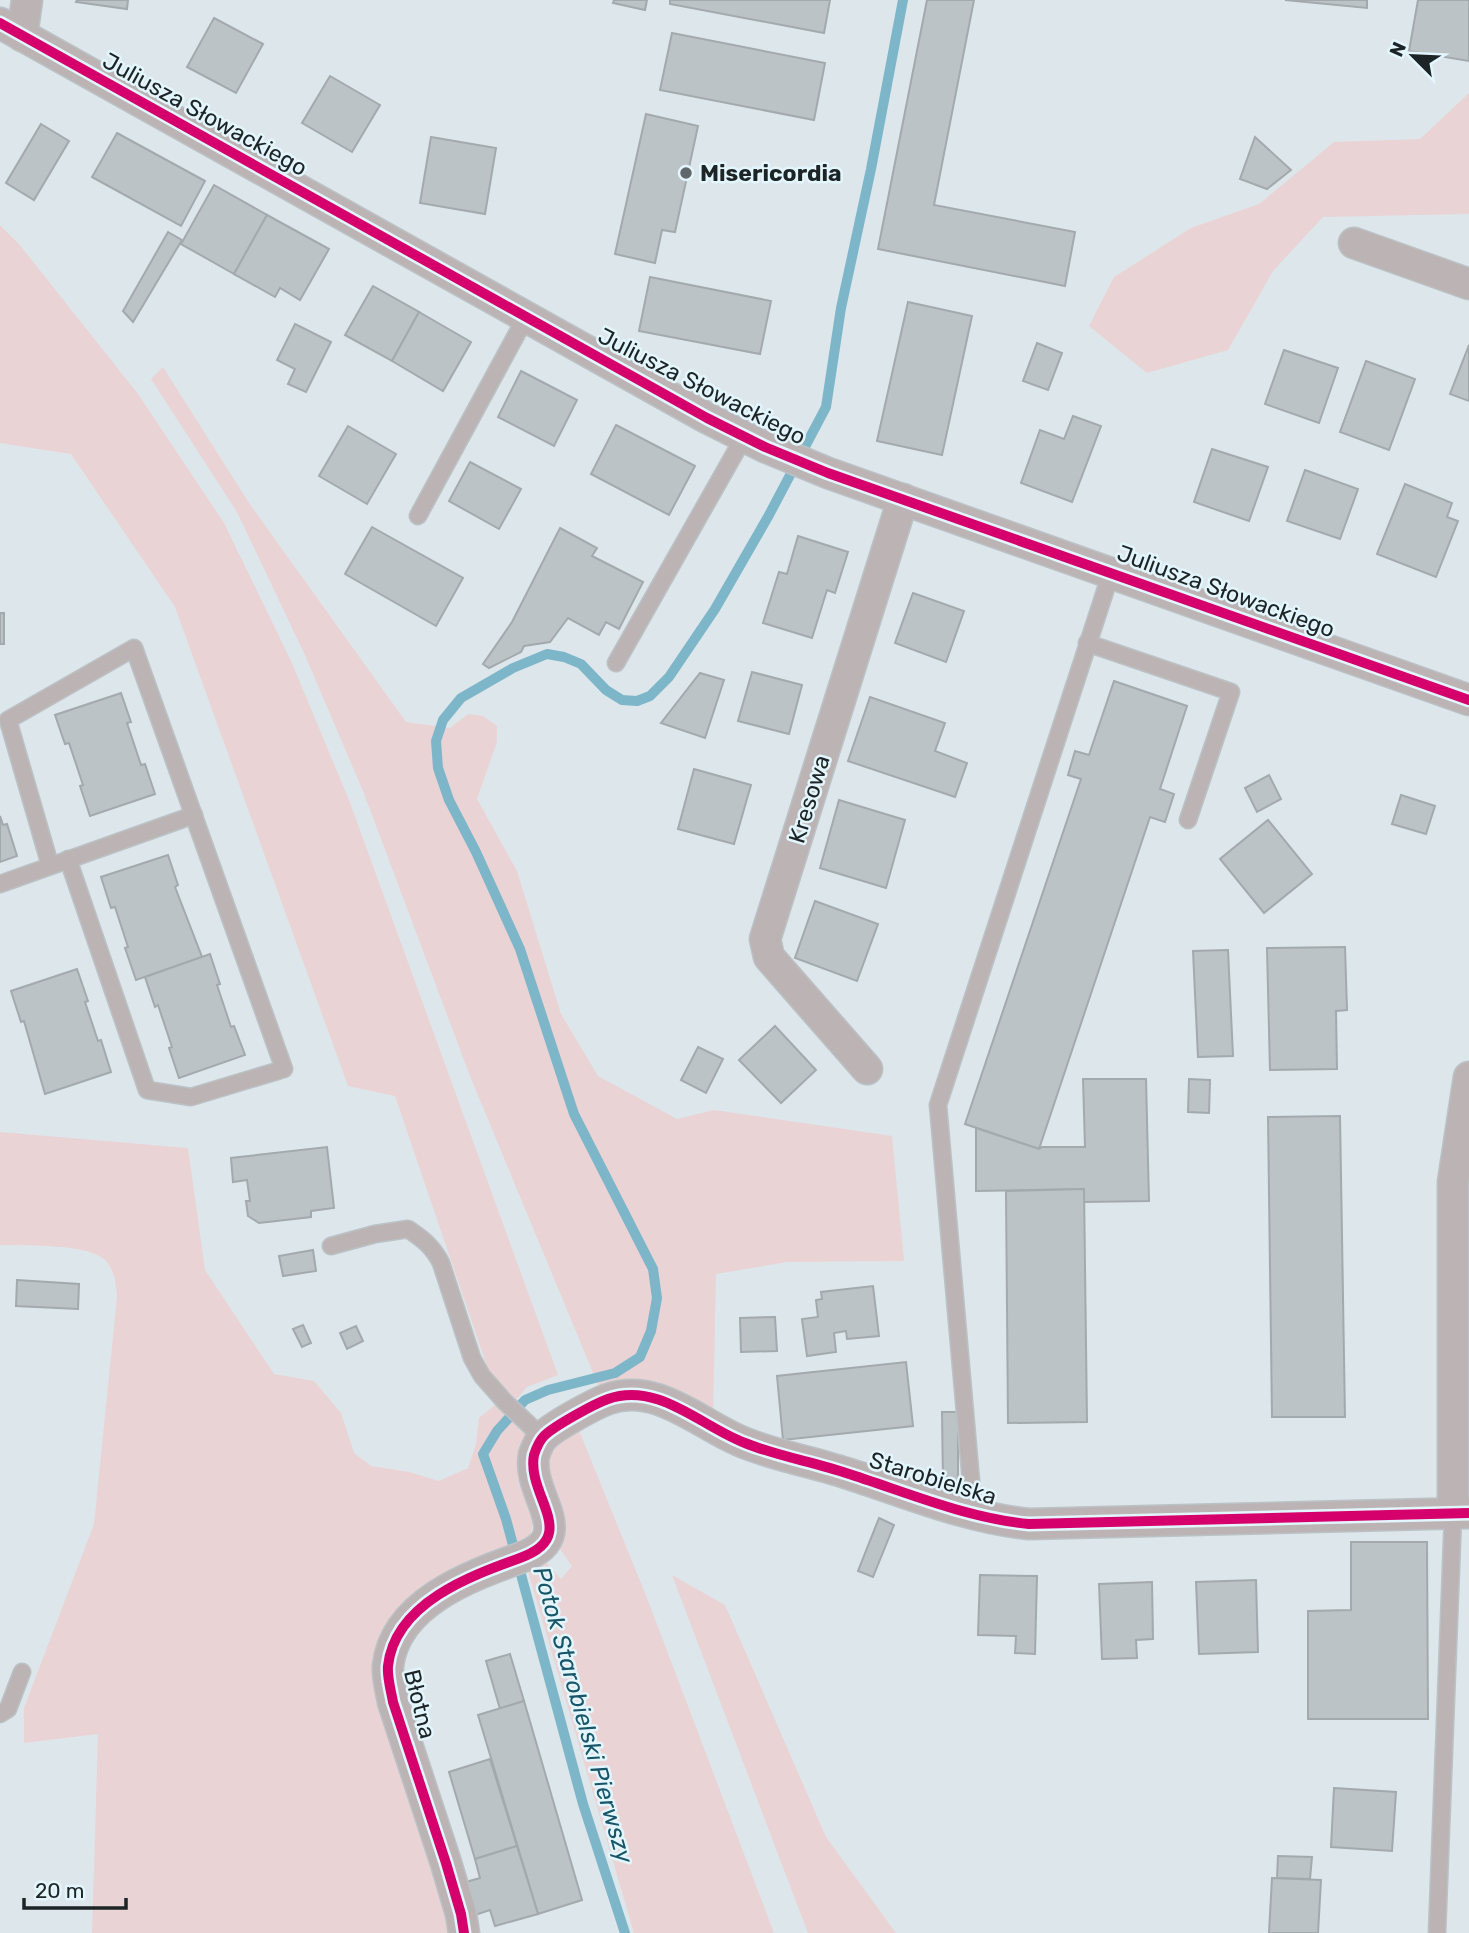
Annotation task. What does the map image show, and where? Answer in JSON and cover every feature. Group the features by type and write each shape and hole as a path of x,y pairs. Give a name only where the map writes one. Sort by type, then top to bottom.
{"street":[{"path":"11,29 27,0"},
{"name":"Juliusza Słowackiego","path":"11,29 755,442 828,473 1469,700"},
{"path":"1354,243 1469,284"},
{"name":"Kresowa","path":"867,1069 769,957 765,939 903,499"},
{"path":"1461,1514 1453,1182 1469,1077"},
{"name":"Starobielska","path":"535,1430 555,1427 608,1399 625,1395 647,1397 687,1411 745,1443 843,1471 974,1515 1029,1524 1461,1514"},
{"name":"Błotna","path":"464,1933 446,1863 393,1702 388,1663 397,1638 419,1609 440,1593 496,1566 538,1551 550,1535 551,1526 535,1477 535,1430"}],"lane":[{"path":"418,516 526,317"},
{"path":"616,663 755,442"},
{"path":"974,1515 938,1105 1111,573"},
{"path":"1087,643 1231,692 1188,820"},
{"path":"50,865 8,720 134,648 284,1069 191,1097 147,1090 68,859"},
{"path":"0,884 194,815"},
{"path":"331,1246 375,1234 408,1229 426,1241 434,1249 441,1263 472,1358 482,1376 535,1430"},
{"path":"1437,1933 1461,1514"},
{"path":"0,1714 8,1709 22,1672"}],"shaded area":[{"path":"1469,93 1469,214 1323,217 1273,271 1228,350 1147,373 1089,326 1114,277 1191,228 1259,204 1334,142 1420,139"},
{"path":"0,225 19,244 138,394 224,523 291,661 349,800 558,1375 527,1387 514,1402 489,1372 395,1096 348,1086 175,607 71,454 0,443"},
{"path":"163,367 249,503 406,722 450,728 468,714 483,716 497,726 497,742 477,799 517,871 561,1014 598,1076 677,1119 714,1110 892,1136 904,1261 787,1262 716,1274 713,1418 601,1392 470,1076 363,791 304,653 237,512 151,379"},
{"path":"0,1132 188,1148 205,1270 274,1374 314,1381 341,1413 354,1453 371,1466 409,1472 439,1481 468,1468 476,1444 479,1418 496,1404 526,1434 521,1462 533,1522 526,1544 388,1638 456,1933 92,1933 98,1734 24,1743 24,1708 94,1524 116,1287 109,1265 98,1255 72,1248 0,1245"},
{"path":"578,1428 647,1598 774,1933 634,1933 527,1568 544,1560 561,1579 572,1566 560,1549 566,1527 550,1487 545,1466 550,1447"},
{"path":"672,1575 725,1605 826,1837 896,1933 808,1933"}],"building":[{"path":"128,0 127,9 76,2"},
{"path":"614,0 647,0 645,10 613,3"},
{"path":"670,0 830,0 824,33 670,4"},
{"path":"927,0 974,0 934,205 1075,232 1065,286 878,249"},
{"path":"1285,0 1367,0 1367,8"},
{"path":"1418,0 1469,0 1469,61 1409,51"},
{"path":"214,18 263,44 236,93 187,67"},
{"path":"672,33 825,63 814,120 660,90"},
{"path":"330,76 380,105 352,152 302,123"},
{"path":"646,114 698,126 675,232 662,230 655,263 615,254"},
{"path":"41,124 69,141 34,200 6,183"},
{"path":"117,133 205,181 181,226 92,177"},
{"path":"431,137 496,148 485,214 420,203"},
{"path":"1255,137 1291,170 1267,189 1240,179"},
{"path":"214,185 267,215 234,274 181,244"},
{"path":"267,215 329,249 300,300 280,288 275,297 234,274"},
{"path":"168,232 182,240 133,322 123,311"},
{"path":"650,277 771,301 760,354 639,331"},
{"path":"373,286 419,312 392,361 345,335"},
{"path":"908,302 972,316 942,455 877,441"},
{"path":"419,312 471,342 443,391 392,361"},
{"path":"295,324 331,342 306,392 288,384 295,369 277,360"},
{"path":"1037,343 1062,353 1048,390 1023,381"},
{"path":"1469,345 1469,401 1450,394"},
{"path":"1284,350 1338,368 1319,423 1265,404"},
{"path":"1366,361 1415,379 1389,450 1340,432"},
{"path":"521,371 577,400 554,446 498,417"},
{"path":"1073,416 1101,426 1072,502 1021,483 1040,430 1064,439"},
{"path":"616,425 695,466 669,515 591,474"},
{"path":"348,426 396,454 367,504 319,476"},
{"path":"1212,449 1268,467 1249,521 1194,502"},
{"path":"470,462 521,489 499,529 449,501"},
{"path":"1305,470 1358,489 1340,539 1287,521"},
{"path":"1405,484 1452,503 1447,517 1458,521 1436,577 1377,554"},
{"path":"372,527 463,578 436,626 345,574"},
{"path":"560,528 597,548 592,556 643,582 619,629 606,622 599,635 568,618 550,642 524,646 521,652 489,668 483,664 512,622"},
{"path":"798,536 848,552 835,593 827,590 812,638 763,623 779,572 787,574"},
{"path":"913,593 964,611 946,662 895,643"},
{"path":"0,613 4,613 4,644 0,644"},
{"path":"752,672 802,685 789,734 738,721"},
{"path":"700,673 724,680 705,738 661,723"},
{"path":"1114,681 1187,706 1160,789 1174,794 1165,822 1150,817 1039,1149 965,1124 1081,779 1068,775 1075,751 1089,755"},
{"path":"121,693 131,722 127,723 141,765 145,764 155,794 90,816 69,743 65,744 55,715"},
{"path":"870,697 945,723 935,751 967,763 955,797 848,761"},
{"path":"694,769 751,785 734,844 678,829"},
{"path":"1269,775 1281,799 1257,812 1245,788"},
{"path":"1401,795 1435,806 1426,834 1392,824"},
{"path":"839,800 905,820 886,888 820,868"},
{"path":"0,816 3,825 7,824 17,856 0,862"},
{"path":"1268,820 1312,874 1264,913 1220,859"},
{"path":"168,855 178,885 175,887 202,957 136,980 115,907 111,908 101,877"},
{"path":"815,901 878,924 857,981 795,958"},
{"path":"1345,947 1347,1010 1336,1011 1337,1069 1270,1070 1267,948"},
{"path":"1228,950 1233,1056 1198,1057 1193,951"},
{"path":"210,954 231,1027 234,1026 245,1055 179,1078 158,1005 155,1007 145,977"},
{"path":"77,969 88,1001 85,1002 111,1072 45,1094 24,1021 21,1022 11,991"},
{"path":"775,1026 816,1070 781,1103 739,1060"},
{"path":"698,1047 723,1059 706,1093 681,1080"},
{"path":"1083,1079 1146,1079 1149,1201 1084,1202 1084,1189 976,1191 976,1128 1039,1149 1085,1147"},
{"path":"1189,1079 1210,1080 1209,1113 1188,1112"},
{"path":"1340,1116 1345,1417 1272,1417 1268,1117"},
{"path":"327,1147 334,1208 311,1211 311,1217 259,1223 248,1216 246,1201 250,1201 247,1180 233,1182 231,1158"},
{"path":"1084,1189 1087,1422 1008,1423 1006,1191"},
{"path":"313,1250 316,1271 283,1276 279,1256"},
{"path":"17,1280 79,1284 78,1309 16,1306"},
{"path":"873,1286 879,1336 847,1339 846,1331 834,1333 836,1352 807,1356 802,1319 818,1317 816,1300 822,1299 821,1292"},
{"path":"775,1317 777,1351 741,1352 740,1318"},
{"path":"303,1325 311,1343 302,1347 293,1329"},
{"path":"356,1326 363,1341 347,1349 340,1333"},
{"path":"906,1362 913,1426 783,1440 777,1376"},
{"path":"942,1412 958,1412 958,1481 943,1481"},
{"path":"879,1518 894,1525 873,1577 858,1571"},
{"path":"1351,1542 1427,1542 1428,1719 1308,1719 1308,1611 1351,1610"},
{"path":"980,1575 1037,1576 1035,1654 1015,1653 1016,1636 978,1635"},
{"path":"1256,1580 1258,1652 1199,1654 1196,1582"},
{"path":"1152,1582 1153,1639 1136,1640 1137,1658 1102,1659 1099,1584"},
{"path":"510,1654 524,1701 500,1709 486,1661"},
{"path":"524,1701 582,1900 538,1914 478,1715"},
{"path":"490,1759 517,1846 475,1859 449,1772"},
{"path":"1334,1788 1396,1792 1392,1851 1331,1847"},
{"path":"517,1846 538,1914 495,1926 490,1910 475,1915 466,1882 480,1878 475,1859"},
{"path":"1278,1856 1312,1857 1310,1879 1277,1878"},
{"path":"1272,1878 1321,1880 1318,1933 1269,1933"}],"waterway":[{"name":"Potok Starobielski Pierwszy","path":"625,1933 583,1804 506,1519 483,1454 497,1431 525,1400 548,1390 615,1373 640,1357 651,1331 657,1298 653,1269 574,1114 520,949 449,800 438,768 436,741 443,720 461,698 513,668 547,654 581,664 606,690 622,700 637,701 650,696 669,677 715,609 826,407 841,308 903,0"}],"cycle path":[{"path":"0,23 707,418 765,447 828,473 1469,700"},
{"path":"464,1933 446,1863 393,1702 388,1666 394,1644 405,1625 420,1609 458,1583 538,1549 547,1538 550,1527 534,1470 536,1450 549,1432 608,1399 626,1395 662,1401 757,1448 833,1469 959,1510 1006,1521 1029,1524 1469,1513"}],"place":[{"name":"Misericordia","path":"686,173"}]}
